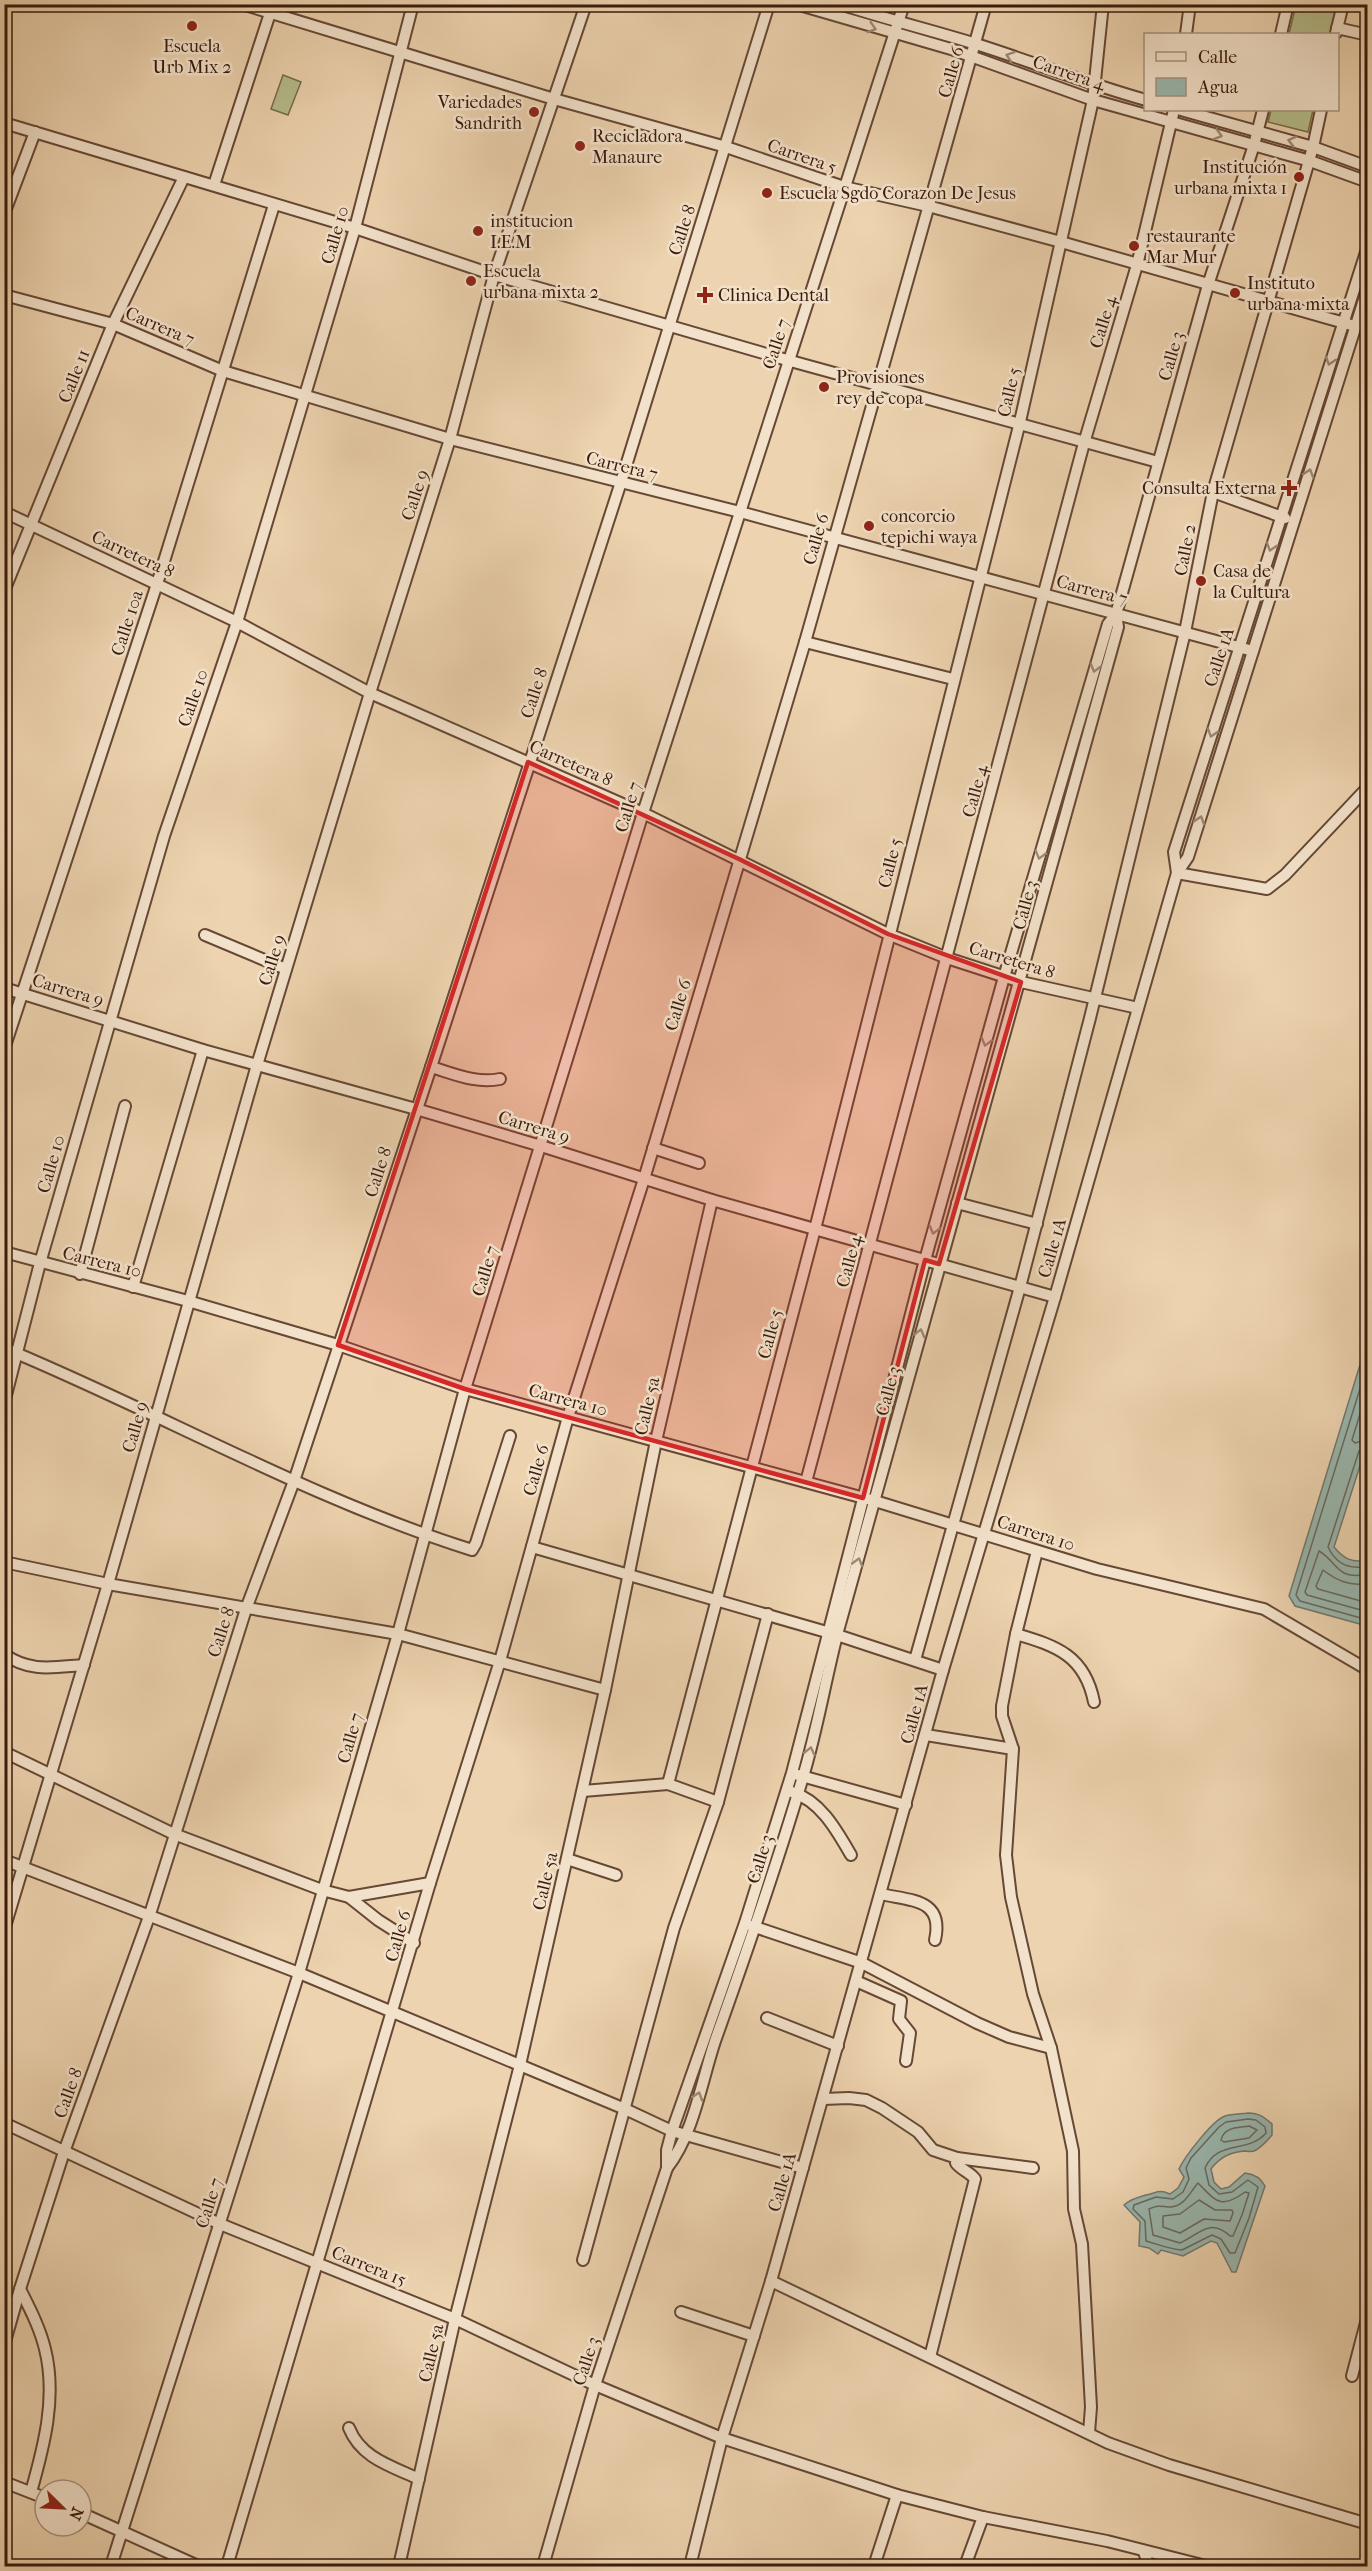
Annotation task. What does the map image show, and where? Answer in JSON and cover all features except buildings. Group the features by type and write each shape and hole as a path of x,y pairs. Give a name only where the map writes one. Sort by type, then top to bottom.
{"street":[{"name":"Carrera 5","path":"242,4 272,9 400,52 554,99 726,147 844,187 928,206 1061,242 1137,266 1355,326"},
{"name":"Calle 10","path":"4,1403 39,1263 164,836 237,622 355,228 413,4"},
{"name":"Calle 9","path":"4,1930 108,1584 257,1065 450,439 494,274 586,4"},
{"name":"Calle 8","path":"4,2345 64,2152 150,1914 246,1609 294,1481 431,1067 528,762 621,482 668,324 726,147 769,4"},
{"name":"Carrera 4","path":"796,4 972,57 1093,100 1310,161 1368,182"},
{"name":"Carrera 4","path":"840,4 897,23 976,44 1094,86 1144,99"},
{"name":"Calle 7","path":"111,2566 298,1973 398,1634 465,1389 542,1146 643,813 904,4"},
{"name":"Calle 6","path":"228,2566 430,1883 500,1661 568,1417 644,1179 805,642 986,4"},
{"name":"Calle 5","path":"668,1784 815,1229 1018,426 1093,100 1103,4"},
{"path":"1186,33 1190,4"},
{"path":"1281,33 1288,4"},
{"path":"1343,4 1336,32 1368,35"},
{"path":"214,185 272,9"},
{"name":"Calle 4","path":"806,1482 1084,443 1137,266 1174,111"},
{"path":"1184,111 1313,147 1368,167"},
{"name":"Calle 3","path":"667,2168 680,2152 804,1776 863,1497 925,1260 1004,977 1108,624 1116,614 1208,285 1254,145 1263,111"},
{"name":"Calle 2","path":"915,1660 1037,1224 1185,632 1213,492 1310,161 1321,111"},
{"path":"4,123 355,228 494,274 1018,426 1158,462"},
{"path":"4,214 35,132"},
{"name":"Calle 11","path":"4,591 114,324 184,177"},
{"name":"Calle 10a","path":"4,1049 157,584 274,205"},
{"name":"Calle 1A","path":"1177,873 1174,852 1368,246"},
{"name":"Calle 1A","path":"690,2566 722,2438 771,2281 943,1670 1055,1297 1177,873 1188,857 1368,287"},
{"name":"Carrera 7","path":"4,296 114,324 223,371 450,439 740,512 1253,651"},
{"path":"1213,492 1294,521"},
{"name":"Carretera 8","path":"4,512 237,622 370,693 643,813 888,934 1004,977 1094,1000 1138,1008"},
{"name":"Calle 3","path":"543,2566 595,2385 667,2168 667,2150 672,2131 745,1923 875,1501 939,1264 1021,982 1118,627 1116,614"},
{"path":"805,642 953,680"},
{"path":"1177,873 1267,889 1285,876 1368,787"},
{"path":"205,935 286,969"},
{"name":"Carrera 9","path":"4,988 203,1050 542,1146 712,1200 1055,1297"},
{"path":"133,1287 203,1050"},
{"path":"431,1067 470,1080 500,1079"},
{"path":"80,1274 125,1106"},
{"path":"653,1148 699,1163"},
{"name":"Calle 5a","path":"399,2566 455,2319 520,2065 583,1791 656,1441 712,1200"},
{"path":"957,1203 1037,1224"},
{"name":"Carrera 10","path":"4,1252 188,1301 338,1346 465,1389 863,1497 1097,1569 1264,1609 1368,1670"},
{"path":"4,1348 156,1414 294,1481 426,1535 474,1549 510,1437"},
{"path":"532,1547 768,1614 943,1670"},
{"path":"1037,1551 1016,1634 1002,1706 1002,1716 1013,1749 1006,1855 1010,1887 1033,1994 1051,2048 1073,2151 1074,2209 1082,2244 1091,2407 1089,2433"},
{"path":"4,1562 108,1584 398,1634 605,1690"},
{"path":"582,2260 674,1928 718,1802 768,1614"},
{"path":"1016,1634 1045,1642 1067,1654 1084,1670 1091,1685 1094,1702"},
{"path":"4,1654 32,1668 84,1665"},
{"path":"926,1735 1013,1749"},
{"path":"4,1752 174,1834 322,1890 349,1897 378,1920 414,1943"},
{"path":"792,1773 906,1805"},
{"path":"583,1791 668,1784 718,1802"},
{"path":"786,1790 808,1800 834,1825 851,1855"},
{"path":"567,1859 616,1875"},
{"path":"4,1860 150,1914 298,1973 625,2109 672,2131 803,2168"},
{"path":"349,1897 430,1883"},
{"path":"881,1894 924,1905 931,1909 936,1916 938,1926 936,1940"},
{"path":"745,1923 862,1963 1009,2037 1051,2048"},
{"path":"856,1981 901,2001 899,2019 910,2033 906,2061"},
{"path":"767,2018 838,2046"},
{"path":"823,2099 866,2100 912,2127 933,2150 957,2158 1033,2168"},
{"name":"Carrera 15","path":"4,2123 220,2224 455,2319 595,2385 722,2438 897,2495 983,2517 1107,2541 1206,2566"},
{"path":"930,2357 975,2179 972,2174 956,2163 957,2158"},
{"path":"771,2281 1108,2443 1169,2465 1368,2524"},
{"path":"4,2482 32,2492 47,2428 49,2394 46,2351 38,2325 20,2289"},
{"path":"681,2312 754,2336"},
{"path":"1352,2376 1368,2315"},
{"path":"349,2428 355,2443 374,2458 419,2479"},
{"path":"874,2566 897,2495"},
{"path":"965,2566 983,2517"},
{"path":"93,2518 198,2566"},
{"path":"1144,2552 1149,2566"}],"highlighted area":[{"path":"528,762 739,859 888,934 1021,982 939,1264 925,1260 863,1498 465,1389 338,1345"}],"green space":[{"path":"1296,5 1338,5 1331,33 1289,33"},
{"path":"283,75 301,82 288,115 271,109"},
{"path":"1271,111 1313,111 1308,132 1268,122"}],"water":[{"path":"1367,1342 1367,1444 1334,1547 1341,1555 1349,1559 1367,1560 1367,1626 1295,1606 1289,1596"},
{"path":"1248,2113 1261,2116 1272,2124 1272,2135 1257,2150 1230,2154 1211,2169 1214,2182 1221,2189 1229,2187 1245,2173 1256,2177 1265,2186 1236,2272 1232,2272 1217,2243 1211,2241 1183,2256 1161,2250 1158,2254 1149,2248 1139,2246 1140,2222 1124,2205 1135,2198 1158,2192 1170,2194 1178,2188 1184,2177 1179,2169 1182,2163 1207,2131 1225,2116"}],"place":[{"name":"Escuela Urb Mix 2","path":"192,26"},
{"name":"Variedades Sandrith","path":"534,112"},
{"name":"Recicladora Manaure","path":"580,146"},
{"name":"Institución urbana mixta 1","path":"1299,177"},
{"name":"Escuela Sgdo Corazon De Jesus","path":"767,193"},
{"name":"institucion I.E.M","path":"478,231"},
{"name":"restaurante Mar Mur","path":"1134,246"},
{"name":"Escuela urbana mixta 2","path":"471,281"},
{"name":"Instituto urbana mixta","path":"1235,293"},
{"name":"Clinica Dental","path":"705,295"},
{"name":"Provisiones rey de copa","path":"824,387"},
{"name":"Consulta Externa","path":"1289,488"},
{"name":"concorcio tepichi waya","path":"869,526"},
{"name":"Casa de la Cultura","path":"1201,581"}]}
